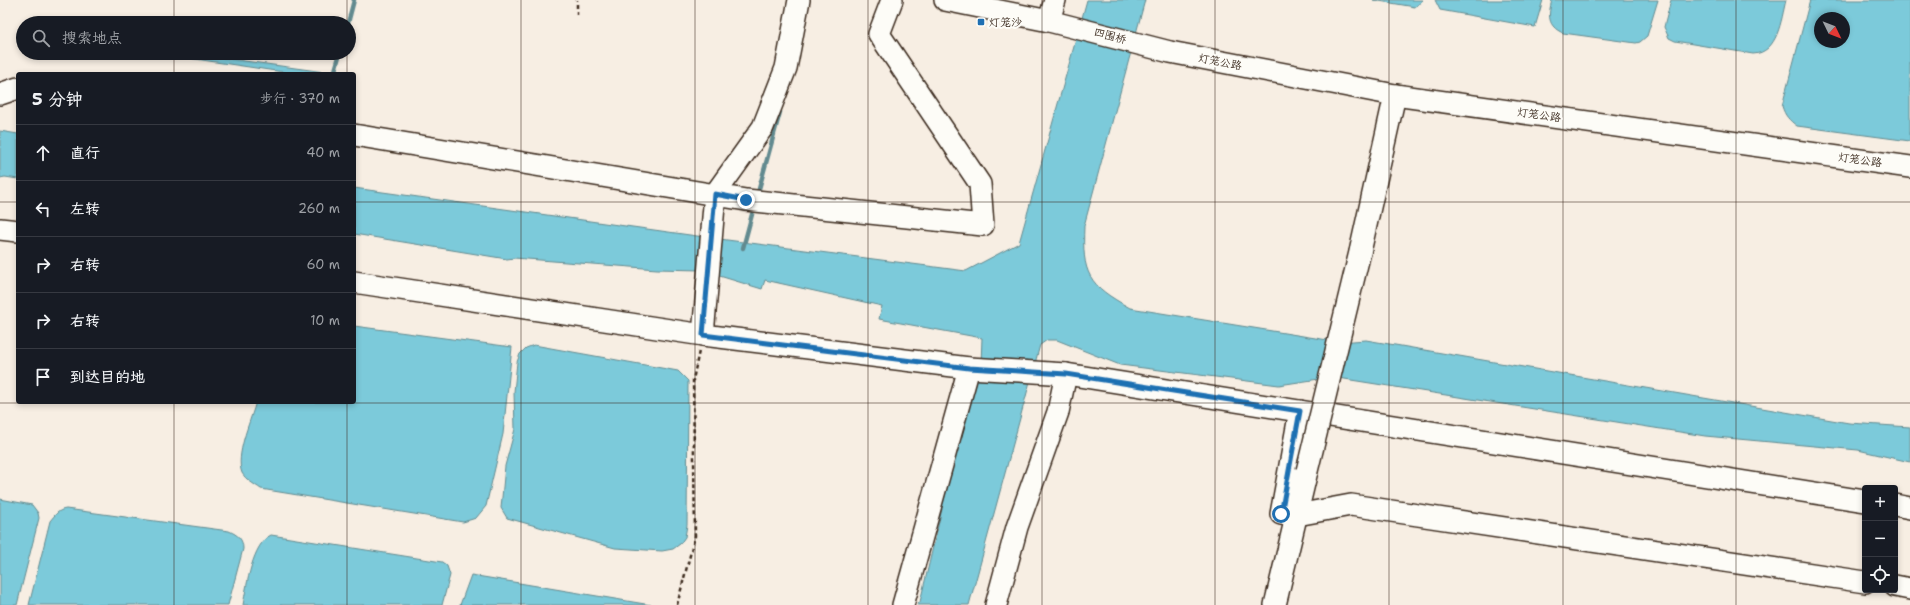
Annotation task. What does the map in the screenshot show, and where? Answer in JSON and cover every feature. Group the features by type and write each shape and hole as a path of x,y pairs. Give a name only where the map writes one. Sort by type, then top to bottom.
{"street":[{"path":"703,335 715,194 763,127 786,68 799,0"},
{"path":"356,134 756,201 983,225 980,184 880,34 892,0"},
{"path":"945,0 1049,21 1055,0"},
{"name":"四围桥","path":"1049,21 1170,52"},
{"name":"灯笼公路","path":"1170,52 1395,96 1910,167"},
{"path":"0,94 16,89"},
{"path":"1275,605 1306,471 1360,252 1395,96"},
{"path":"0,229 16,231"},
{"path":"356,282 703,335 969,368 1066,374 1862,500"},
{"path":"903,605 969,368"},
{"path":"996,605 1017,527 1058,412 1066,374"},
{"path":"1300,411 1281,514 1297,515 1351,505 1862,582"},
{"path":"1898,506 1910,508"},
{"path":"1898,587 1910,589"}],"path":[{"path":"577,0 577,15"},
{"path":"677,605 695,536 693,380 703,335"}],"water":[{"path":"1087,0 1145,0 1084,226 1084,256 1090,276 1096,285 1116,300 1130,308 1340,342 1366,340 1849,423 1910,427 1910,462 1858,450 1705,436 1332,377 1279,385 1120,365 1057,340 1047,340 1040,345 969,605 917,605 920,602 942,509 937,503 981,364 982,338 879,319 882,306 765,280 762,289 700,270 657,269 514,258 507,259 356,234 356,188 704,237 966,271 1019,243"},
{"path":"1373,0 1423,0 1415,7"},
{"path":"1435,0 1543,0 1535,27 1440,10"},
{"path":"1552,0 1658,0 1647,36 1640,42 1636,43 1563,33 1554,27 1550,20"},
{"path":"1671,0 1786,0 1780,26 1773,42 1768,48 1753,54 1675,41 1669,38 1664,27"},
{"path":"1810,0 1910,0 1910,141 1797,126 1784,112 1782,106"},
{"path":"202,60 237,60 324,72 283,72"},
{"path":"0,131 16,134 16,179 5,177 0,178"},
{"path":"356,326 512,347 503,434 486,506 476,518 463,522 261,489 248,480 242,473 240,466 242,448 255,405 356,404"},
{"path":"534,345 678,371 688,381 687,525 685,537 680,544 673,549 662,551 615,548 507,518 501,508 505,466 515,429 514,392 517,362 520,354 526,348"},
{"path":"0,499 32,505 38,513 39,518 17,605 0,605"},
{"path":"66,509 229,531 235,534 241,540 243,549 228,605 29,605 50,521 59,512"},
{"path":"271,535 442,562 447,566 450,575 442,605 243,605 251,566 255,556 259,547"},
{"path":"471,575 651,605 460,605"}],"waterway":[{"path":"350,16 354,0"},
{"path":"335,72 338,60"},
{"path":"757,196 780,112"},
{"path":"743,248 754,207"}],"place":[{"name":"灯笼沙","path":"981,22"}],"route":[{"path":"746,200 715,194 703,335 969,368 1066,374 1300,411 1281,514"}]}
